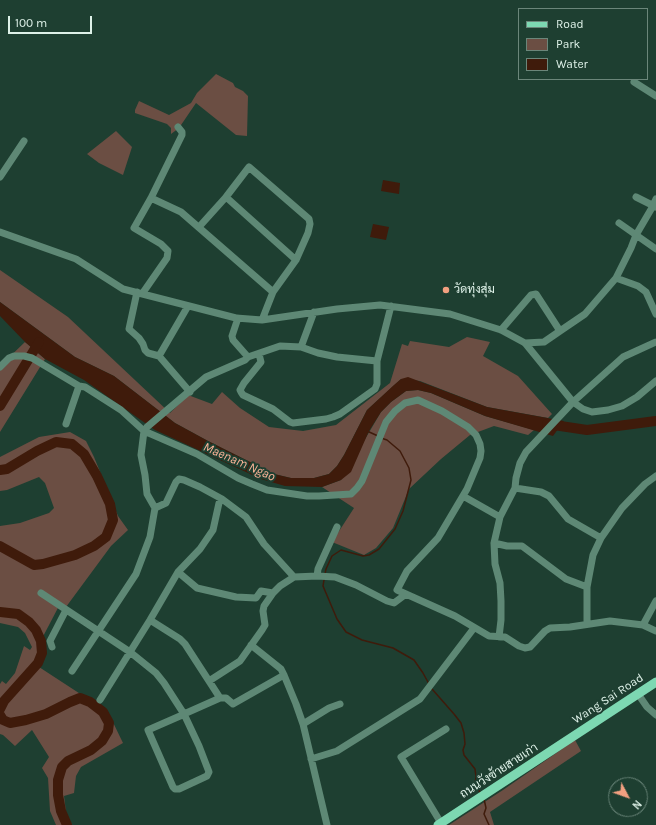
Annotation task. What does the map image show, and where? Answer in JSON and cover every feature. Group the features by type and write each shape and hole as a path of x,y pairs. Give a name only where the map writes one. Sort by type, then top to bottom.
{"main road":[{"name":"Wang Sai Road","path":"573,737 656,682"},
{"name":"ถนนวังซ้ายสายเก่า","path":"440,824 573,737"}],"street":[{"path":"634,82 656,96"},
{"path":"178,127 182,132 182,135 151,198 134,228 161,244 168,251 166,258 139,293 129,329 139,338 145,350 148,353 159,356 190,392"},
{"path":"0,177 3,166 24,141"},
{"path":"199,227 226,197 249,167 309,220 310,224 308,233 296,260 273,292 262,320"},
{"path":"226,197 296,260"},
{"path":"151,198 181,212 273,292"},
{"path":"636,198 655,207"},
{"path":"525,343 544,342 585,314 616,278 636,235 655,207 656,199"},
{"path":"619,223 656,249"},
{"path":"0,232 76,259 123,289 238,318 262,320 314,312 380,305 450,314 501,330 525,343 573,402 583,409 592,412 622,406 637,397 656,381"},
{"path":"616,278 638,286 646,292 656,314"},
{"path":"501,330 531,295 536,294 560,331"},
{"path":"159,356 188,306"},
{"path":"259,354 261,362 240,390 243,394 273,409 293,423 333,418 375,389 377,384 377,361 391,306"},
{"path":"301,347 314,312"},
{"path":"238,318 232,336 233,340 248,357"},
{"path":"499,637 501,601 500,583 495,564 494,543 500,516 515,488 520,462 537,439 573,402 623,357 656,342"},
{"path":"72,672 136,574 150,537 155,508 146,494 145,475 140,455 146,429 206,377 245,360 248,357 280,346 301,347 318,353 337,357 377,361"},
{"path":"0,367 9,358 14,356 32,358 79,386 85,387 146,429 197,454 238,478 267,490 307,496 351,494 362,481 386,422 395,411 405,403 418,400 442,411 468,427 476,435 481,451 480,458 463,496 438,538 407,571 397,590 455,616 489,636 505,637 525,648 530,647 545,631 550,628 610,621 642,625 656,631"},
{"path":"66,424 79,386"},
{"path":"587,624 587,587 593,555 601,538 622,508 645,484 656,476"},
{"path":"155,508 166,502 179,479 195,485 222,499 246,517 264,544 294,577"},
{"path":"515,488 541,492 549,496 568,519 601,538"},
{"path":"463,496 500,516"},
{"path":"100,700 178,572 200,549 213,530 219,503 222,499"},
{"path":"322,576 318,569 337,527"},
{"path":"494,543 507,546 522,546 566,578 587,587"},
{"path":"178,572 197,588 236,597 256,598 261,591 273,592"},
{"path":"209,682 237,664 265,625 263,612 264,606 273,592 294,577 335,577 394,603 406,594"},
{"path":"41,593 130,652 156,673 184,714 199,746 209,774 179,789 175,789 172,787 148,730 184,714 220,698 226,698 233,704 284,675"},
{"path":"642,625 656,601"},
{"path":"52,647 50,640 66,610"},
{"path":"150,620 180,639 185,644 220,698"},
{"path":"311,759 337,751 352,743 420,699 474,628"},
{"path":"251,645 281,669 284,675 303,724 327,825"},
{"path":"638,694 647,707 656,715"},
{"path":"303,724 329,708 340,704"},
{"path":"440,824 401,757 446,729"}],"green space":[{"path":"216,74 233,83 235,87 243,91 248,96 247,136 236,135 196,103 179,128 171,134 171,128 167,124 135,113 139,101 169,115 191,103 197,93"},
{"path":"116,131 132,147 123,175 99,163 87,154"},
{"path":"0,270 68,317 170,413 188,395 212,404 222,392 240,408 269,427 303,431 336,425 390,383 402,344 408,346 410,341 449,347 467,337 490,342 483,356 518,376 552,414 548,418 487,407 420,381 401,379 367,410 344,455 337,466 329,474 314,478 291,478 274,474 175,423 114,376 75,357 0,302"},
{"path":"25,342 45,359 0,432 0,366"},
{"path":"418,390 431,393 485,416 534,430 528,435 494,426 470,435 441,459 409,489 393,528 376,548 364,555 332,542 354,508 322,487 341,480 381,412 391,402 406,391"},
{"path":"70,432 86,441 118,516 128,530 111,546 66,607 60,604 37,648 39,667 108,712 123,743 81,767 76,776 74,793 64,796 66,812 72,825 56,825 50,811 48,778 42,768 49,757 32,730 15,746 0,734 0,684 2,681 6,684 15,673 24,646 30,650 32,647 25,633 18,627 0,623 0,526 20,523 49,513 54,508 45,483 39,477 7,490 0,491 0,457 39,437"},
{"path":"575,740 581,751 490,812 494,825 449,825 503,790"}],"water":[{"path":"383,180 400,183 399,194 381,191"},
{"path":"373,224 389,227 386,240 370,237"},
{"path":"0,302 75,357 114,376 175,423 274,474 291,478 314,478 329,474 337,466 344,455 367,410 401,379 408,377 487,407 564,421 553,436 485,416 431,393 418,390 406,391 391,402 381,412 369,431 351,472 341,480 322,487 285,486 261,479 155,430 84,380 45,359 25,342 0,316"}],"waterway":[{"path":"0,406 39,342"},
{"name":"Maenam Ngao","path":"547,424 587,430 656,421"},
{"path":"367,431 378,436"},
{"path":"325,574 332,556 341,550 363,556 369,555 379,549 395,529 403,511 411,480 409,468 400,451 387,440 381,438"},
{"path":"0,470 7,469 37,451 56,442 72,444 84,454 97,476 110,504 113,520 106,537 94,546 75,555 43,564 34,565 0,546"},
{"path":"324,580 323,586 337,619 346,632 362,640 393,648 414,660 429,684"},
{"path":"0,612 18,614 29,622 36,630 41,641 42,653 38,663 4,701 0,709"},
{"path":"432,689 461,723 464,733 464,755 475,769 475,784 481,794"},
{"path":"0,715 3,720 10,723 26,720 46,714 80,698 90,702 103,712 109,723 108,731 102,741 91,750 68,761 62,767 58,780 58,795 61,811 67,825"},
{"path":"484,799 486,808 484,814 489,825"}],"place":[{"name":"วัดทุ่งสุ่ม","path":"446,290"}]}
